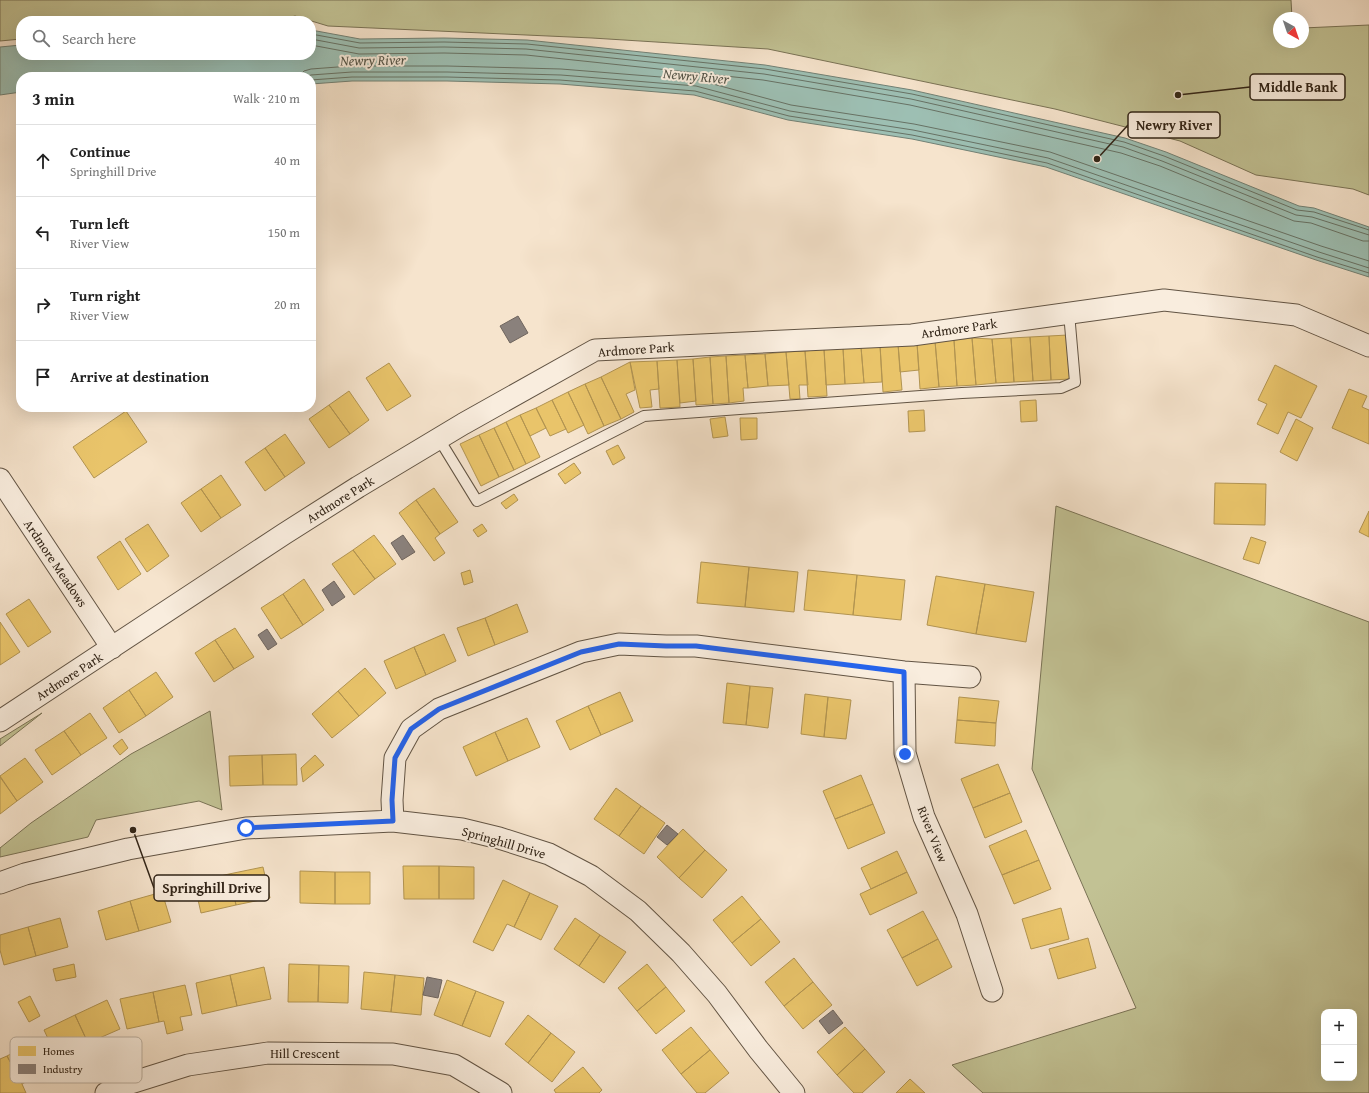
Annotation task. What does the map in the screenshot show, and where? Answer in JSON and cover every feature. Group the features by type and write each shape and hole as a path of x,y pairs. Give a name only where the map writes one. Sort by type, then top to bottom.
{"street":[{"name":"Ardmore Park","path":"0,721 358,487 596,350 912,335 1164,300 1296,315 1369,346"},
{"name":"Ardmore Meadows","path":"0,479 112,648"},
{"path":"393,821 392,800 395,758 411,729 439,709 581,652 619,644 696,646 904,672 970,677"},
{"name":"River View","path":"904,672 905,754 924,817 967,914 992,991"},
{"name":"Springhill Drive","path":"0,882 25,874 128,849 246,828 393,821 462,829 499,838 549,854 591,876 638,911 681,953 717,994 758,1049 794,1093"},
{"name":"Hill Crescent","path":"142,1079 188,1065 268,1053 393,1054 454,1064 501,1093"},
{"name":"Hill Crescent","path":"106,1093 131,1083"}],"lane":[{"path":"439,439 477,501 644,416 1061,388 1075,382 1069,313"}],"green space":[{"path":"0,0 1291,0 1292,12 1273,12 1273,48 1309,48 1309,28 1369,25 1369,195 1353,189 1256,175 1180,141 1055,109 768,49 592,38 328,26 316,22 316,16 16,16 16,39 0,41"},
{"path":"1056,506 1369,622 1369,1093 983,1093 952,1065 1136,1008 1032,769"},
{"path":"210,711 222,810 199,801 96,820 88,837 0,857 0,848 31,823 131,754"},
{"path":"42,713 0,746 0,739"}],"water":[{"name":"Newry River","path":"316,31 360,39 444,38 527,40 765,65 912,90 1125,138 1166,152 1299,206 1314,208 1369,227 1369,277 1046,167 912,139 788,120 694,95 560,84 447,81 352,81 316,84 316,72 16,72 16,93 0,95 0,47 16,45 16,60 316,60"}],"building: Homes":[{"path":"1068,335 1070,379 1051,380 1049,336"},
{"path":"1049,336 1051,380 1033,381 1030,337"},
{"path":"1030,337 1033,381 1014,382 1011,338"},
{"path":"972,338 976,385 957,386 954,340"},
{"path":"972,338 992,339 996,383 976,385"},
{"path":"1011,338 1014,382 996,383 992,339"},
{"path":"954,340 957,386 939,387 935,341"},
{"path":"935,341 939,387 920,389 917,343"},
{"path":"917,343 919,370 900,372 898,344"},
{"path":"898,344 902,390 883,392 880,345"},
{"path":"880,345 882,382 864,383 861,347"},
{"path":"861,347 864,383 845,384 843,348"},
{"path":"843,348 845,384 826,385 824,349"},
{"path":"824,349 827,396 808,397 805,351"},
{"path":"805,351 808,385 799,385 800,399 790,399 786,352"},
{"path":"786,352 789,385 768,386 765,354"},
{"path":"765,354 768,386 748,388 745,355"},
{"path":"745,355 748,388 743,388 744,401 729,403 726,356"},
{"path":"726,356 729,403 713,404 710,357"},
{"path":"710,357 713,404 696,405 693,359"},
{"path":"693,359 696,401 680,403 677,360"},
{"path":"677,360 680,407 660,408 657,361"},
{"path":"657,361 659,389 650,390 652,407 640,408 630,362"},
{"path":"630,362 635,390 626,394 634,412 621,419 601,377"},
{"path":"389,363 411,396 387,411 366,378"},
{"path":"1275,365 1317,386 1301,418 1288,412 1278,434 1257,424 1267,404 1258,400"},
{"path":"601,377 621,419 604,426 585,384"},
{"path":"585,384 604,426 588,434 568,392"},
{"path":"1349,389 1367,396 1362,407 1369,410 1369,444 1332,428"},
{"path":"349,391 369,420 350,434 329,405"},
{"path":"568,392 584,425 568,433 552,400"},
{"path":"552,400 566,429 550,436 536,408"},
{"path":"1036,400 1037,421 1021,422 1020,401"},
{"path":"329,405 350,434 329,448 309,419"},
{"path":"536,408 546,428 530,436 520,415"},
{"path":"924,410 925,431 909,432 908,411"},
{"path":"125,412 127,412 147,442 94,478 73,447"},
{"path":"520,415 540,457 526,464 506,422"},
{"path":"725,417 728,436 713,438 710,419"},
{"path":"740,418 757,418 757,439 741,440"},
{"path":"1296,419 1313,428 1297,461 1280,452"},
{"path":"506,422 526,464 514,470 494,428"},
{"path":"494,428 514,470 499,477 479,435"},
{"path":"285,434 305,463 285,477 265,448"},
{"path":"479,435 499,477 481,486 460,444"},
{"path":"618,445 625,458 613,465 606,451"},
{"path":"265,448 285,477 265,491 245,462"},
{"path":"574,463 581,473 565,484 558,474"},
{"path":"221,475 241,505 221,518 201,489"},
{"path":"1215,483 1266,484 1265,525 1214,524"},
{"path":"434,488 458,522 440,534 416,500"},
{"path":"201,489 221,518 201,532 181,503"},
{"path":"514,494 518,500 506,509 501,503"},
{"path":"416,500 440,534 435,538 445,553 434,561 399,513"},
{"path":"1369,511 1369,537 1359,532"},
{"path":"148,524 169,556 147,572 125,539"},
{"path":"482,524 487,531 478,537 473,530"},
{"path":"374,535 396,564 375,579 353,550"},
{"path":"1251,537 1266,542 1259,564 1243,559"},
{"path":"120,541 141,574 118,590 97,557"},
{"path":"353,550 375,579 354,595 332,564"},
{"path":"701,562 749,567 745,607 697,603"},
{"path":"749,567 798,572 794,612 745,607"},
{"path":"470,570 473,582 464,585 461,573"},
{"path":"808,570 857,575 853,615 804,610"},
{"path":"857,575 905,580 901,620 853,615"},
{"path":"936,576 985,584 976,634 927,625"},
{"path":"304,579 324,610 303,625 283,594"},
{"path":"985,584 1034,592 1026,642 976,634"},
{"path":"283,594 303,625 281,639 261,608"},
{"path":"29,599 51,632 28,647 6,614"},
{"path":"517,604 528,632 495,645 485,618"},
{"path":"485,618 495,645 468,656 457,628"},
{"path":"0,622 20,652 0,665"},
{"path":"235,628 254,657 234,669 215,640"},
{"path":"444,634 456,661 426,675 414,647"},
{"path":"215,640 234,669 214,682 195,653"},
{"path":"414,647 426,675 396,689 384,661"},
{"path":"365,668 386,693 359,716 338,691"},
{"path":"156,672 173,697 146,716 129,690"},
{"path":"727,683 750,686 746,725 723,723"},
{"path":"750,686 773,688 768,728 746,725"},
{"path":"129,690 146,716 119,733 103,708"},
{"path":"338,691 359,716 332,738 312,714"},
{"path":"620,692 633,721 601,735 588,706"},
{"path":"805,694 828,697 824,737 801,734"},
{"path":"828,697 851,700 846,739 824,737"},
{"path":"959,697 999,701 996,723 957,720"},
{"path":"588,706 601,735 570,750 556,721"},
{"path":"90,713 107,738 81,755 64,731"},
{"path":"527,718 540,747 508,761 495,732"},
{"path":"957,720 996,723 995,746 955,743"},
{"path":"64,731 81,755 52,775 35,750"},
{"path":"495,732 508,761 476,776 463,747"},
{"path":"122,739 128,748 120,755 113,746"},
{"path":"296,754 297,785 263,785 262,755"},
{"path":"262,755 263,785 230,786 229,756"},
{"path":"315,755 324,765 303,782 301,768"},
{"path":"25,758 43,782 17,801 0,776"},
{"path":"998,764 1010,793 973,808 961,779"},
{"path":"861,775 873,804 835,819 823,791"},
{"path":"0,777 17,801 0,814"},
{"path":"616,788 641,806 619,836 594,819"},
{"path":"1010,793 1022,822 985,838 973,808"},
{"path":"873,804 885,833 848,849 835,819"},
{"path":"641,806 665,823 644,854 619,836"},
{"path":"683,829 705,850 679,878 657,857"},
{"path":"1026,830 1039,860 1002,875 989,846"},
{"path":"705,850 727,870 702,898 679,878"},
{"path":"897,851 907,872 871,889 861,868"},
{"path":"1039,860 1051,889 1014,904 1002,875"},
{"path":"403,866 439,866 439,899 404,899"},
{"path":"439,866 474,867 474,899 439,899"},
{"path":"263,867 270,898 236,905 229,874"},
{"path":"300,871 335,872 335,904 300,903"},
{"path":"335,872 370,872 370,904 335,904"},
{"path":"907,872 917,893 870,915 860,894"},
{"path":"229,874 236,905 201,913 194,882"},
{"path":"503,880 530,893 514,927 507,924 493,951 473,942"},
{"path":"162,892 171,922 139,931 130,901"},
{"path":"530,893 558,906 541,940 514,927"},
{"path":"742,896 761,919 732,943 713,920"},
{"path":"130,901 139,931 106,940 98,911"},
{"path":"1061,908 1069,939 1031,949 1022,919"},
{"path":"923,911 938,939 902,958 887,930"},
{"path":"60,918 68,947 36,956 28,927"},
{"path":"575,918 600,935 579,966 554,949"},
{"path":"761,919 780,942 751,966 732,943"},
{"path":"28,927 36,956 4,965 0,950 0,935"},
{"path":"600,935 626,952 604,983 579,966"},
{"path":"1088,938 1096,968 1058,979 1049,949"},
{"path":"938,939 952,967 917,986 902,958"},
{"path":"794,958 813,982 784,1006 765,982"},
{"path":"74,964 76,977 56,981 53,969"},
{"path":"289,964 319,965 318,1002 288,1002"},
{"path":"647,964 666,987 637,1011 618,988"},
{"path":"319,965 349,966 348,1003 318,1002"},
{"path":"264,967 271,999 237,1006 230,975"},
{"path":"364,972 395,975 391,1012 361,1009"},
{"path":"230,975 237,1006 202,1014 196,983"},
{"path":"395,975 424,978 421,1015 391,1012"},
{"path":"447,980 476,991 462,1026 434,1015"},
{"path":"813,982 832,1005 803,1029 784,1006"},
{"path":"185,985 192,1015 180,1017 183,1030 167,1034 164,1021 159,1022 153,992"},
{"path":"666,987 685,1011 656,1034 637,1011"},
{"path":"476,991 504,1002 490,1037 462,1026"},
{"path":"153,992 159,1022 127,1029 120,999"},
{"path":"30,996 40,1016 29,1022 18,1002"},
{"path":"107,1000 120,1029 102,1037 85,1037 75,1015"},
{"path":"75,1015 85,1037 47,1037 44,1030"},
{"path":"528,1015 551,1033 528,1063 505,1044"},
{"path":"691,1027 710,1050 681,1074 662,1050"},
{"path":"845,1027 865,1049 837,1075 817,1052"},
{"path":"551,1033 575,1052 552,1082 528,1063"},
{"path":"865,1049 885,1072 862,1093 854,1093 837,1075"},
{"path":"710,1050 729,1073 705,1093 697,1093 681,1074"},
{"path":"10,1054 10,1062 7,1056"},
{"path":"7,1056 10,1062 10,1083 21,1083 26,1093 0,1093 0,1059"},
{"path":"583,1067 602,1090 599,1093 556,1093 554,1090"},
{"path":"910,1079 925,1093 896,1093"}],"building: Industry":[{"path":"518,316 528,333 510,343 500,326"},
{"path":"403,535 415,552 402,560 391,543"},
{"path":"334,581 345,597 332,606 322,590"},
{"path":"267,629 277,644 268,650 258,635"},
{"path":"667,825 678,834 667,845 657,837"},
{"path":"427,977 442,980 438,998 423,995"},
{"path":"833,1010 843,1023 829,1034 819,1021"}],"place":[{"name":"Middle Bank","path":"1178,95"},
{"name":"Newry River","path":"1097,159"},
{"name":"Springhill Drive","path":"133,830"}],"route":[{"path":"246,828 393,821 392,800 395,758 411,729 439,709 581,652 619,644 696,646 904,672 905,754"}]}
